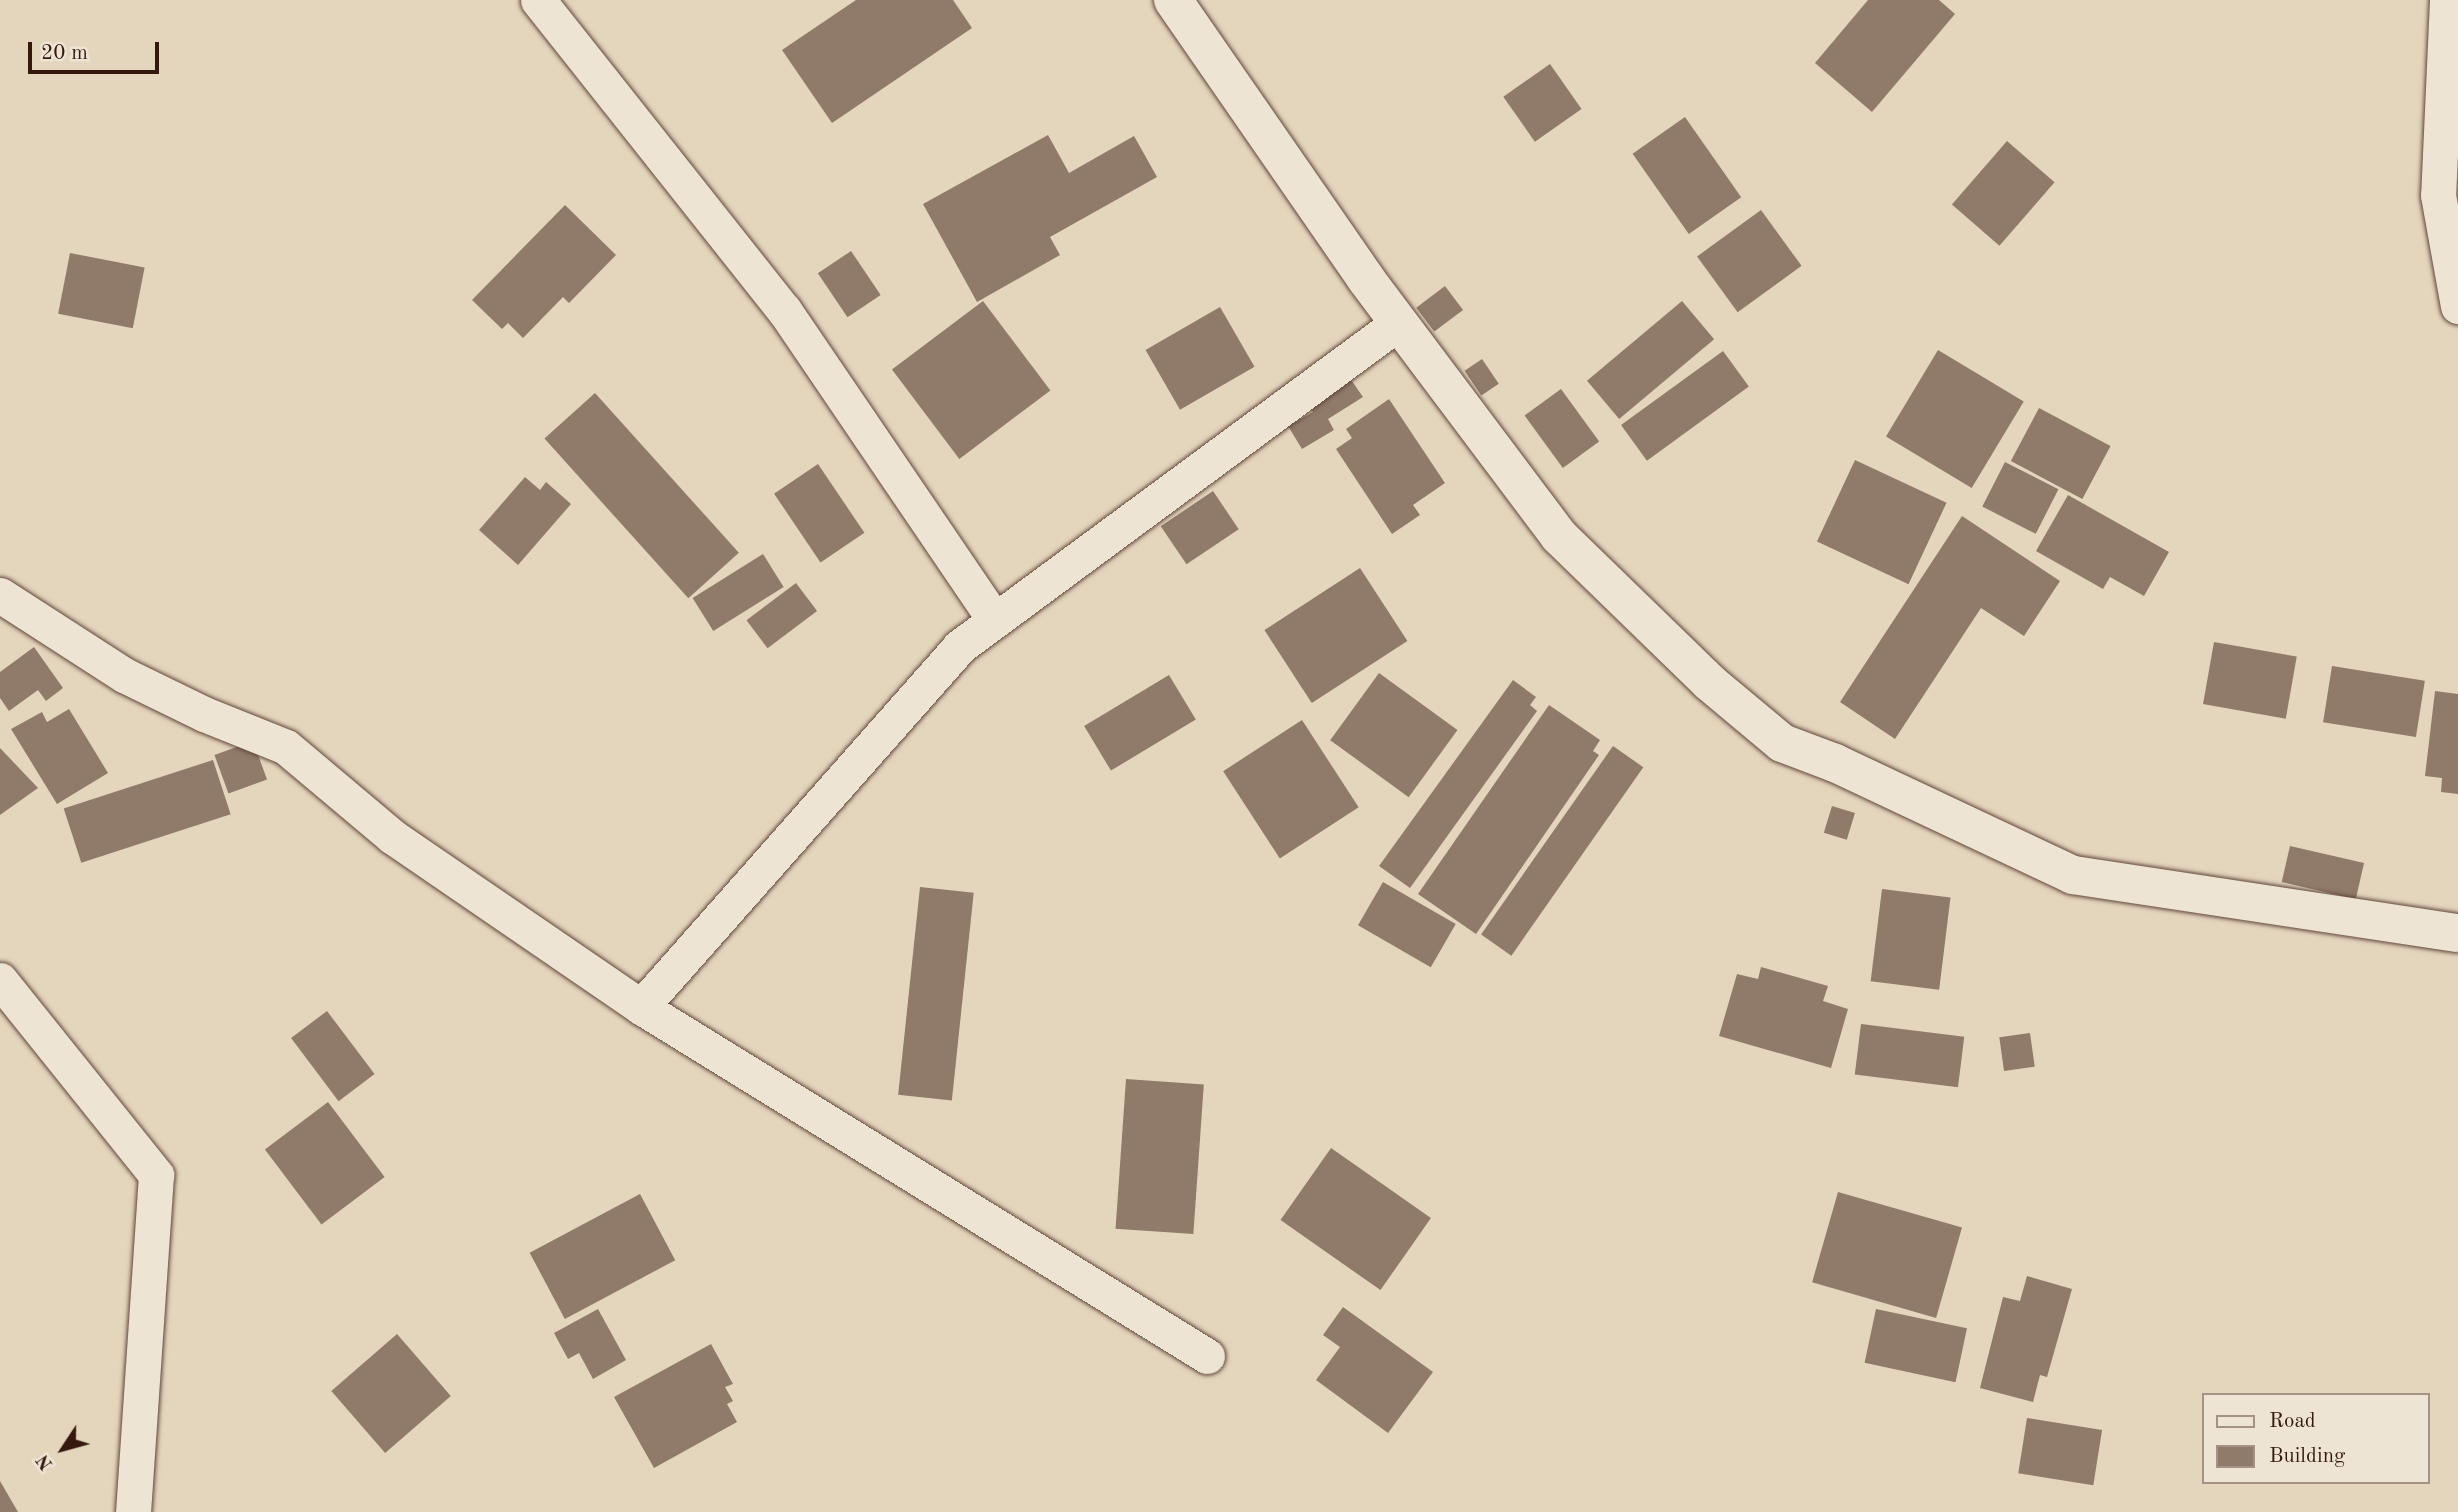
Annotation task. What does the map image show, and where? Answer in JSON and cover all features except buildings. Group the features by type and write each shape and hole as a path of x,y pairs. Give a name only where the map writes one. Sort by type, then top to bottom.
{"street":[{"path":"538,0 784,310 995,620"},
{"path":"1173,0 1398,323 1559,536 1709,682 1782,743 1835,763 2073,875 2458,933"},
{"path":"2447,0 2438,195 2458,306"},
{"path":"641,1007 959,647 1398,323"},
{"path":"0,594 124,674 204,714 286,747 393,836 641,1007 1207,1356"},
{"path":"0,980 156,1175 133,1512"}]}
